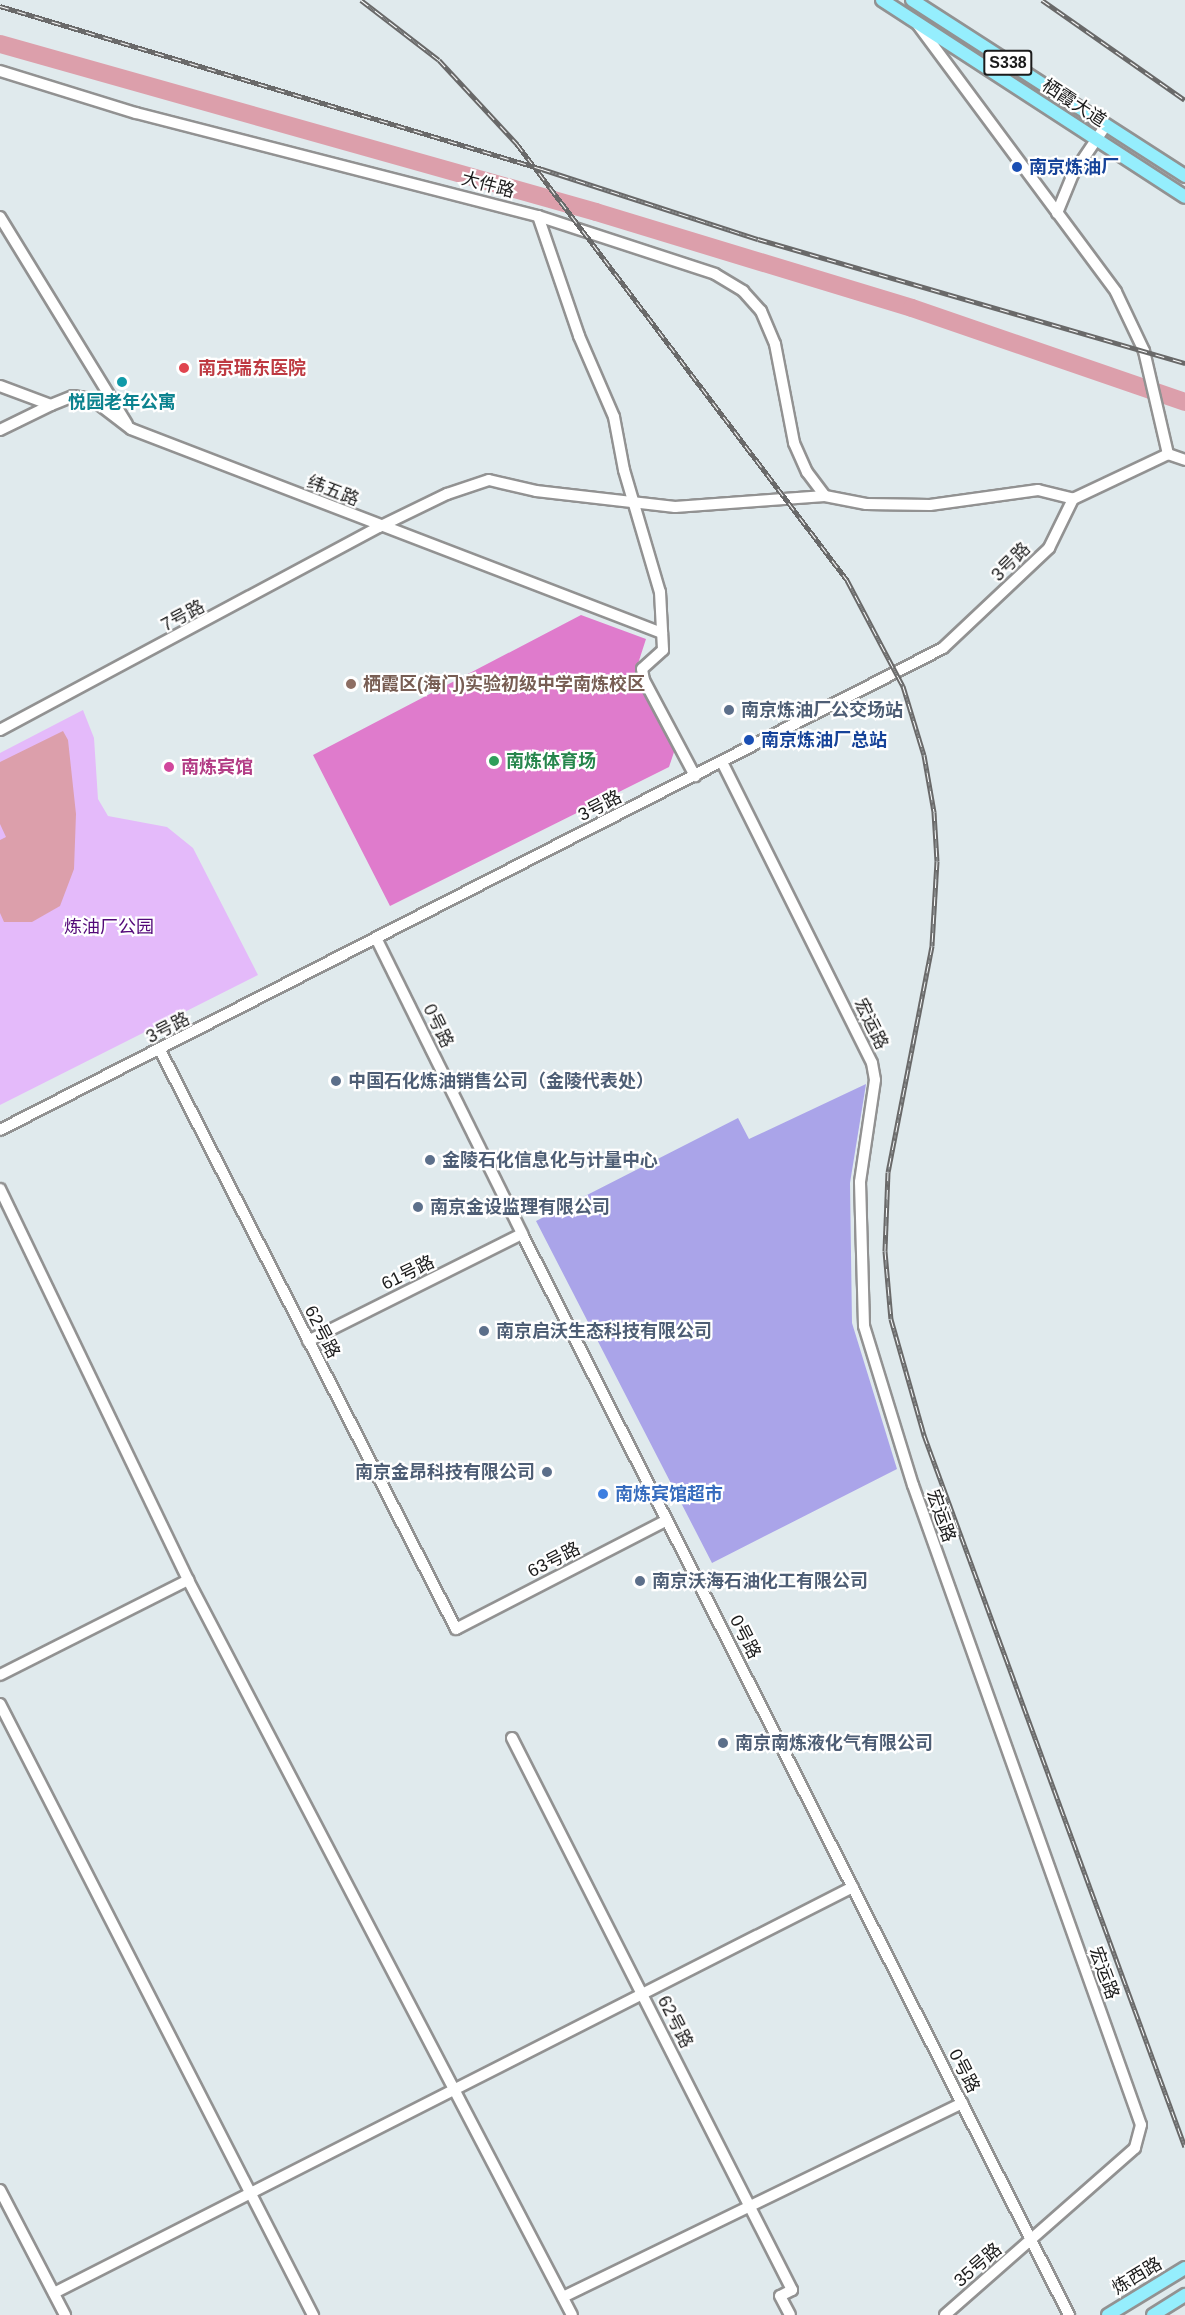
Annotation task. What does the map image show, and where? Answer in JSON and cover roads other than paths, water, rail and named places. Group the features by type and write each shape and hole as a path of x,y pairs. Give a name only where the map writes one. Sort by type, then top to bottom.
{"main road":[{"name":"栖霞大道","path":"882,0 1185,198"},
{"name":"栖霞大道","path":"912,0 1185,177"},
{"name":"炼西路","path":"1108,2315 1185,2268"},
{"path":"1153,2315 1185,2295"}],"street":[{"path":"916,22 1116,292 1144,351 1168,454"},
{"name":"大件路","path":"0,71 136,113 538,216 715,274 743,291 761,311 775,344 794,443 807,472 825,496"},
{"path":"1057,213 1073,174 1098,141 1106,125"},
{"path":"538,216 579,336 614,417 634,505 660,592 663,650 642,669 644,680 695,776"},
{"path":"0,217 131,429"},
{"path":"0,386 51,405"},
{"name":"纬五路","path":"0,430 73,396 92,399 131,429 662,633"},
{"path":"1073,499 1168,454 1185,460"},
{"name":"7号路","path":"0,730 379,526 447,494 489,480 634,505 720,507 825,496 866,504 930,505 1038,490 1073,499"},
{"name":"3号路","path":"0,1130 377,940 943,648 1049,548 1073,499"},
{"name":"宏运路","path":"722,762 872,1063 875,1080 860,1182 864,1326 920,1505 1141,2125 1135,2148 1032,2241"},
{"name":"0号路","path":"377,940 522,1234 1069,2315"},
{"name":"62号路","path":"160,1050 456,1629"},
{"path":"0,1189 188,1580 572,2315"},
{"name":"61号路","path":"308,1341 522,1234"},
{"name":"63号路","path":"456,1629 667,1520"},
{"path":"0,1675 188,1580"},
{"path":"0,1704 314,2315"},
{"name":"62号路","path":"512,1738 792,2290 780,2296 790,2315"},
{"path":"54,2294 454,2088 853,1887"},
{"path":"563,2297 962,2103"},
{"path":"0,2190 64,2315"},
{"name":"35号路","path":"945,2315 1032,2241"}],"waterway":[{"path":"0,44 596,212 912,308 1185,402"}],"railway":[{"path":"361,0 439,60 517,144 847,580 903,686 924,755 934,812 937,861 932,946 888,1172 885,1251 891,1319 924,1435 1185,2147"},
{"path":"1042,0 1185,100"},
{"path":"0,6 542,169 758,239 1185,363"}],"place":[{"name":"南京炼油厂","path":"1017,167"},
{"name":"南京瑞东医院","path":"184,368"},
{"name":"悦园老年公寓","path":"122,382"},
{"name":"栖霞区(海门)实验初级中学南炼校区","path":"351,684"},
{"name":"南京炼油厂公交场站","path":"729,710"},
{"name":"南京炼油厂总站","path":"749,740"},
{"name":"南炼体育场","path":"494,761"},
{"name":"南炼宾馆","path":"169,767"},
{"name":"中国石化炼油销售公司（金陵代表处）","path":"336,1081"},
{"name":"金陵石化信息化与计量中心","path":"430,1160"},
{"name":"南京金设监理有限公司","path":"418,1207"},
{"name":"南京启沃生态科技有限公司","path":"484,1331"},
{"name":"南京金昂科技有限公司","path":"547,1472"},
{"name":"南炼宾馆超市","path":"603,1494"},
{"name":"南京沃海石油化工有限公司","path":"640,1581"},
{"name":"南京南炼液化气有限公司","path":"723,1743"}],"park label":[{"name":"炼油厂公园","path":"109,927"}]}
